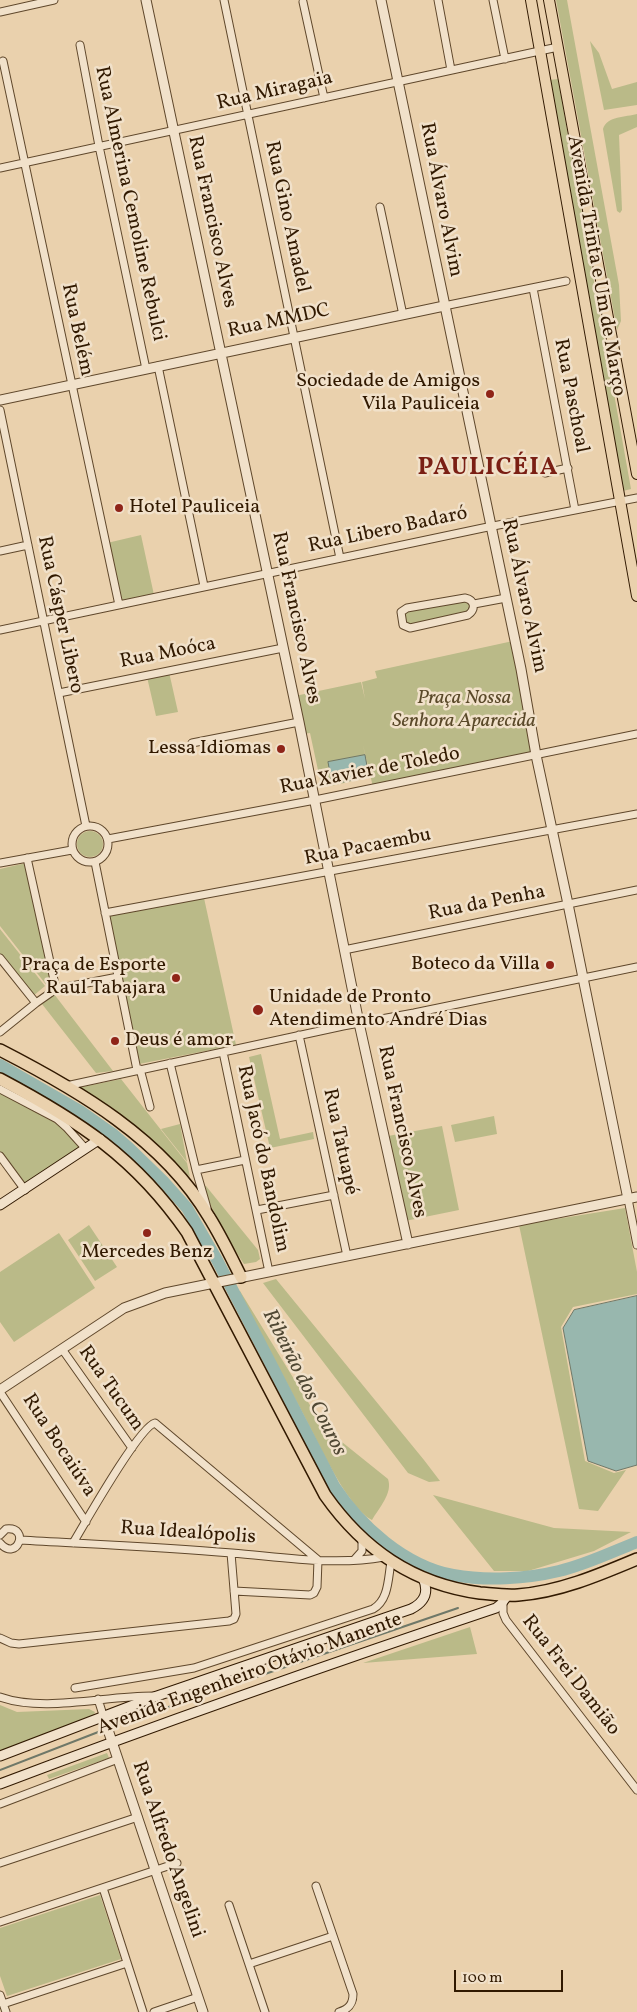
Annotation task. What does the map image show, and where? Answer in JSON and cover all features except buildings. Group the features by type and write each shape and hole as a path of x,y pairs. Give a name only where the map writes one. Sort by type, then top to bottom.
{"highway":[{"path":"0,1050 66,1086 122,1122 160,1156 184,1182 209,1216 238,1278"},
{"path":"0,1079 46,1103 100,1139 126,1162 171,1209 187,1232 215,1282 325,1494 338,1514 387,1560 423,1578 471,1592 505,1599 567,1586 637,1559"}],"main road":[{"name":"Avenida Trinta e Um de Março","path":"531,0 637,596"},
{"name":"Avenida Trinta e Um de Março","path":"549,0 637,474"}],"street":[{"path":"0,12 54,0"},
{"name":"Rua Francisco Alves","path":"146,0 299,722 359,1023 408,1244"},
{"name":"Rua Gino Amadel","path":"224,0 340,558"},
{"name":"Rua Álvaro Alvim","path":"381,0 521,669 536,755 583,979 633,1198"},
{"path":"438,0 451,70"},
{"path":"494,0 505,59"},
{"path":"303,2 324,98"},
{"name":"Rua Almerina Cemoline Rebulci","path":"80,45 99,146 146,369"},
{"name":"Rua Miragaia","path":"0,168 558,47"},
{"name":"Rua Belém","path":"3,61 119,605"},
{"path":"380,207 403,315"},
{"name":"Rua MMDC","path":"0,400 221,352 566,281"},
{"name":"Rua Paschoal","path":"533,288 576,510"},
{"path":"158,366 204,586"},
{"name":"Rua Cásper Libero","path":"0,410 86,826"},
{"path":"544,473 568,468"},
{"name":"Rua Libero Badaró","path":"0,630 491,526 637,498"},
{"path":"0,551 28,545"},
{"path":"466,598 474,604 474,609 468,615 410,628 403,625 400,614 406,608 466,598"},
{"path":"474,604 506,598"},
{"name":"Rua Moóca","path":"59,693 283,648"},
{"path":"192,743 299,722"},
{"name":"Rua Xavier de Toledo","path":"108,839 315,800 637,734"},
{"name":"Rua Pacaembu","path":"105,913 637,814"},
{"path":"86,826 101,829 108,839 106,854 95,862 86,862 78,858 72,850 74,834 80,828 86,826"},
{"path":"0,863 72,850"},
{"path":"27,858 56,989"},
{"path":"95,862 138,1069 150,1108"},
{"name":"Rua da Penha","path":"344,950 637,890"},
{"path":"0,958 36,1003"},
{"path":"66,1086 299,1035 637,967"},
{"path":"0,1032 56,989 118,977"},
{"name":"Rua Tatuapé","path":"299,1035 347,1256"},
{"name":"Rua Jacó do Bandolim","path":"223,1052 269,1272"},
{"path":"170,1063 209,1216"},
{"path":"0,1089 57,1119 85,1148"},
{"path":"0,1205 100,1139"},
{"path":"0,1156 24,1190"},
{"path":"196,1170 245,1160"},
{"path":"257,1210 334,1195"},
{"path":"0,1391 124,1308 165,1292 633,1198 637,1245"},
{"name":"Rua Tucum","path":"62,1349 132,1448"},
{"name":"Rua Bocaiúva","path":"0,1391 86,1522"},
{"path":"74,1543 132,1448 149,1425 152,1423 158,1424 318,1560 317,1587 314,1593 310,1595 234,1591"},
{"path":"0,1556 2,1546 14,1548 20,1540 15,1531 9,1529 1,1531"},
{"path":"354,1560 362,1551 362,1538"},
{"name":"Rua Idealópolis","path":"20,1540 318,1560 387,1560"},
{"path":"0,1638 19,1644 229,1621 235,1617 231,1553"},
{"name":"Avenida Engenheiro Otávio Manente","path":"75,1688 194,1668 374,1609 379,1606 384,1598 387,1560"},
{"name":"Avenida Engenheiro Otávio Manente","path":"0,1756 104,1718 157,1696 411,1609 420,1604 425,1596 426,1587 423,1578"},
{"name":"Avenida Engenheiro Otávio Manente","path":"0,1784 111,1739 496,1608 505,1599"},
{"name":"Rua Frei Damião","path":"505,1599 503,1613 506,1620 637,1790"},
{"path":"0,1697 18,1702 38,1704 157,1696"},
{"name":"Rua Alfredo Angelini","path":"98,1699 204,2012"},
{"path":"0,1804 118,1759"},
{"path":"0,1864 138,1817"},
{"path":"0,1922 177,1862"},
{"path":"316,1886 353,1994 353,2002 349,2007 339,2012"},
{"path":"103,1888 143,2012"},
{"path":"229,1905 265,2012"},
{"path":"249,1964 333,1936"},
{"path":"3,2004 127,1963"},
{"path":"0,1995 6,2012"},
{"path":"154,2012 198,1997"}],"green space":[{"path":"556,0 567,0 619,285 621,321 617,330"},
{"path":"590,41 599,53 612,89 637,82 637,105 604,110"},
{"path":"558,79 631,489 623,491 549,80"},
{"path":"637,114 637,127 619,135 622,210 620,213 617,211 603,129 613,119"},
{"path":"141,535 154,595 120,602 107,543"},
{"path":"469,598 472,611 405,625 402,613"},
{"name":"Praça Nossa Senhora Aparecida","path":"513,641 535,753 373,787 363,745 370,777 331,786 330,782 321,784 310,733 303,734 295,696 361,682 365,699 362,682 377,678 375,671"},
{"path":"169,672 178,712 156,716 147,677"},
{"path":"90,831 99,835 103,844 99,853 90,857 81,853 77,844 81,835"},
{"path":"26,863 53,983 48,987 0,926 0,869"},
{"name":"Praça de Esporte Raul Tabajara","path":"204,898 236,1045 139,1064 109,915"},
{"path":"0,929 45,986 33,996 0,955"},
{"path":"54,994 113,1071 96,1073 42,1004"},
{"path":"261,1054 280,1139 313,1132 314,1139 270,1148 249,1057"},
{"path":"121,1079 187,1163 190,1177 122,1115 77,1088"},
{"path":"0,1092 66,1129 83,1148 25,1187 0,1153"},
{"path":"494,1116 497,1134 455,1142 451,1125"},
{"path":"180,1124 187,1162 161,1129"},
{"path":"442,1126 459,1210 405,1221 388,1136"},
{"path":"202,1186 206,1186 258,1250 260,1259 256,1262 244,1264 221,1226"},
{"path":"625,1208 637,1272 637,1294 573,1307 561,1327 585,1461 614,1473 626,1470 598,1511 579,1509 519,1225"},
{"path":"89,1225 117,1267 95,1281 68,1240"},
{"path":"59,1233 95,1288 14,1342 0,1322 0,1272"},
{"path":"276,1279 440,1481 429,1482 408,1473 263,1283"},
{"path":"240,1291 316,1415 337,1438 388,1479 389,1490 372,1520 362,1513 352,1501 332,1469 285,1379 236,1293"},
{"path":"433,1495 554,1528 631,1532 594,1551 528,1571 494,1571"},
{"path":"470,1627 477,1654 363,1663"},
{"path":"0,1705 17,1712 89,1709 95,1712 93,1717 0,1751"},
{"path":"107,1753 109,1758 49,1779 47,1775"},
{"path":"100,1895 121,1959 7,1996 0,1976 0,1928"}],"water":[{"path":"365,755 369,777 332,784 328,762"},
{"path":"637,1296 637,1465 616,1471 588,1461 563,1328 574,1310"}],"waterway":[{"name":"Ribeirão dos Couros","path":"0,1065 80,1111 114,1135 163,1181 187,1208 217,1260 334,1486 357,1516 385,1542 418,1563 435,1570 466,1577 492,1578 520,1577 559,1571 589,1562 637,1542"},
{"name":"Ribeirão dos Couros","path":"110,1727 458,1608"},
{"name":"Ribeirão dos Couros","path":"0,1770 106,1729"}],"place":[{"name":"Sociedade de Amigos Vila Pauliceia","path":"490,394"},
{"name":"Hotel Pauliceia","path":"119,508"},
{"name":"Lessa Idiomas","path":"281,749"},
{"name":"Boteco da Villa","path":"550,965"},
{"name":"Praça de Esporte Raul Tabajara","path":"176,978"},
{"name":"Unidade de Pronto Atendimento André Dias","path":"258,1010"},
{"name":"Deus é amor","path":"115,1041"},
{"name":"Mercedes Benz","path":"147,1233"}],"district":[{"name":"PAULICÉIA","path":"488,469"}]}
